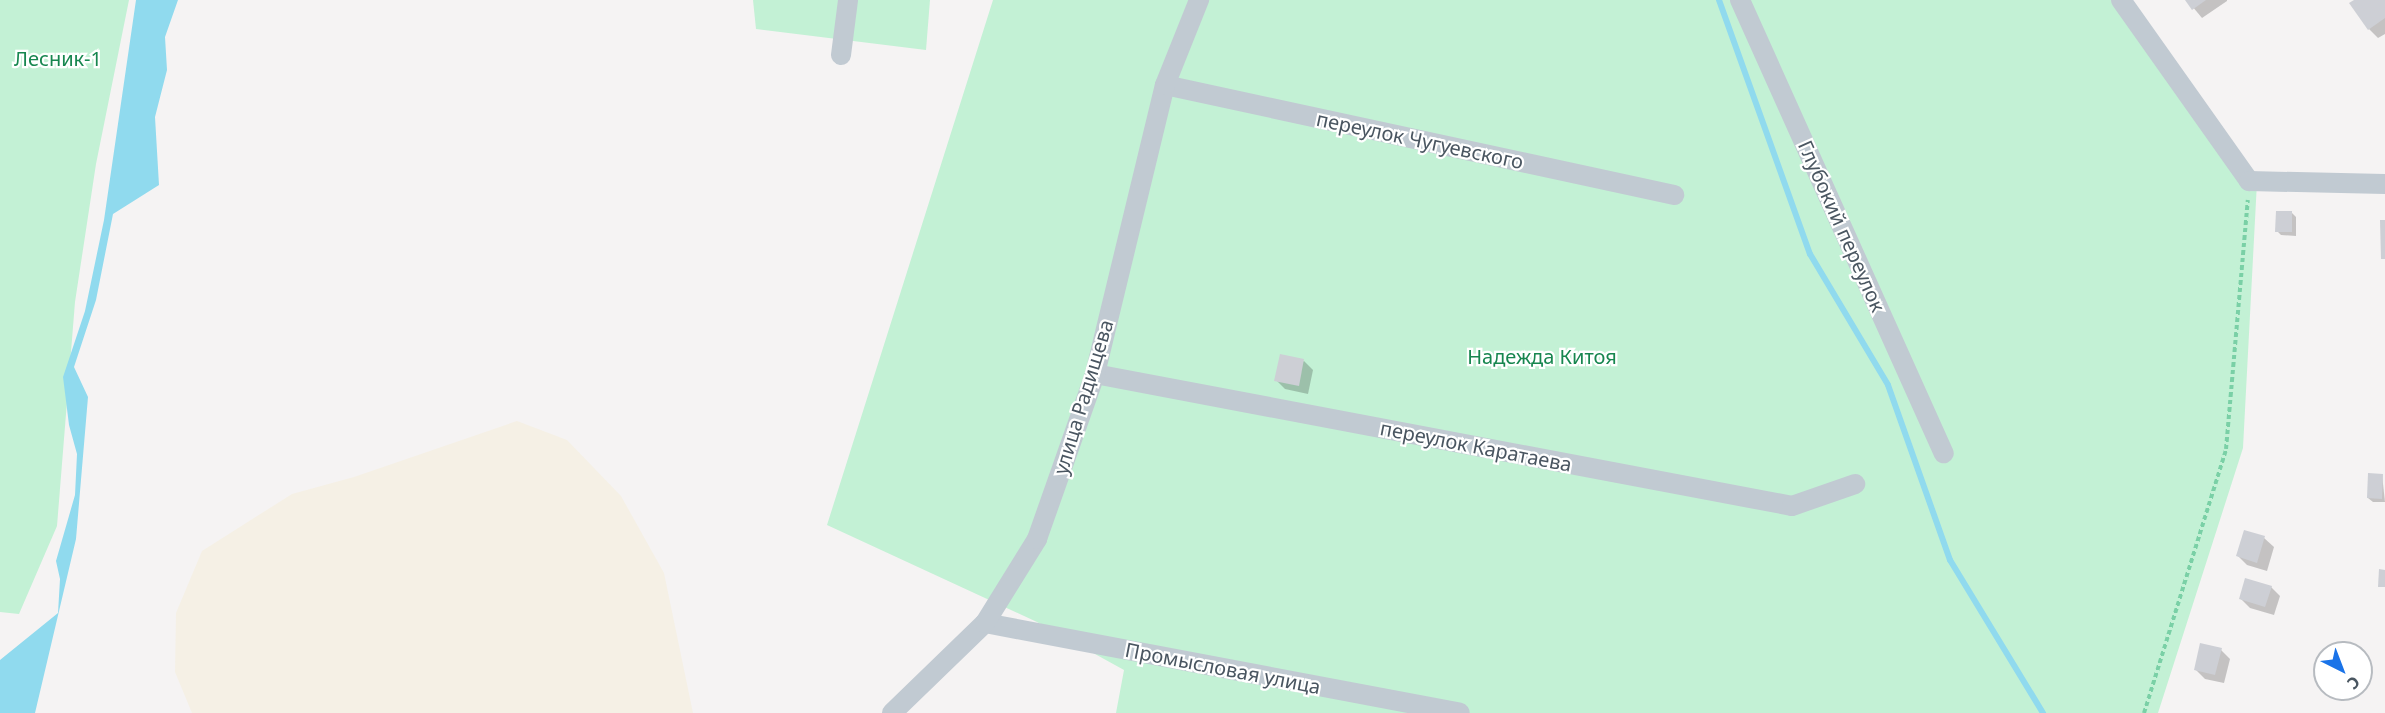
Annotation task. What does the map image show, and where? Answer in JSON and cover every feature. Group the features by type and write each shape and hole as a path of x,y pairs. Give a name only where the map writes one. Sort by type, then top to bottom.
{"street":[{"path":"841,55 848,0"},
{"name":"улица Радищева","path":"892,713 985,623 1037,539 1095,374 1165,85 1199,0"},
{"name":"Глубокий переулок","path":"1740,0 1944,453"},
{"path":"2121,0 2249,181 2385,184"},
{"name":"переулок Чугуевского","path":"1165,85 1674,195"},
{"name":"переулок Каратаева","path":"1095,374 1792,506 1855,484"},
{"name":"Промысловая улица","path":"985,623 1460,713"}],"path":[{"path":"2144,713 2226,449 2249,181"}],"green space":[{"name":"Лесник-1","path":"0,0 129,0 96,164 75,302 57,526 19,614 0,612"},
{"path":"753,0 930,0 926,50 756,29"},
{"name":"Надежда Китоя","path":"993,0 2123,0 2257,182 2243,448 2158,713 1116,713 1124,670 1037,622 827,525"}],"sand":[{"path":"517,421 567,440 621,496 664,573 693,713 192,713 175,672 176,613 202,551 292,494 354,477"}],"water":[{"path":"136,0 178,0 165,37 167,70 155,117 159,185 113,214 96,300 74,367 88,397 76,539 35,713 0,713 0,660 58,613 60,579 56,561 75,495 77,454 69,425 63,377 85,311 104,220"}],"building":[{"path":"2185,0 2206,0 2192,10"},
{"path":"2354,0 2385,0 2385,18 2368,30 2349,3"},
{"path":"2276,211 2292,211 2292,232 2275,232"},
{"path":"2380,220 2385,220 2385,259 2381,259"},
{"path":"1280,354 1304,359 1299,386 1274,381"},
{"path":"2368,473 2383,474 2382,499 2367,498"},
{"path":"2244,530 2265,536 2257,563 2236,556"},
{"path":"2379,569 2385,570 2385,587 2378,587"},
{"path":"2245,578 2272,586 2265,607 2239,599"},
{"path":"2200,643 2222,648 2215,675 2194,670"}],"waterway":[{"path":"1719,0 1810,254 1888,385 1950,560 2043,713"}]}
